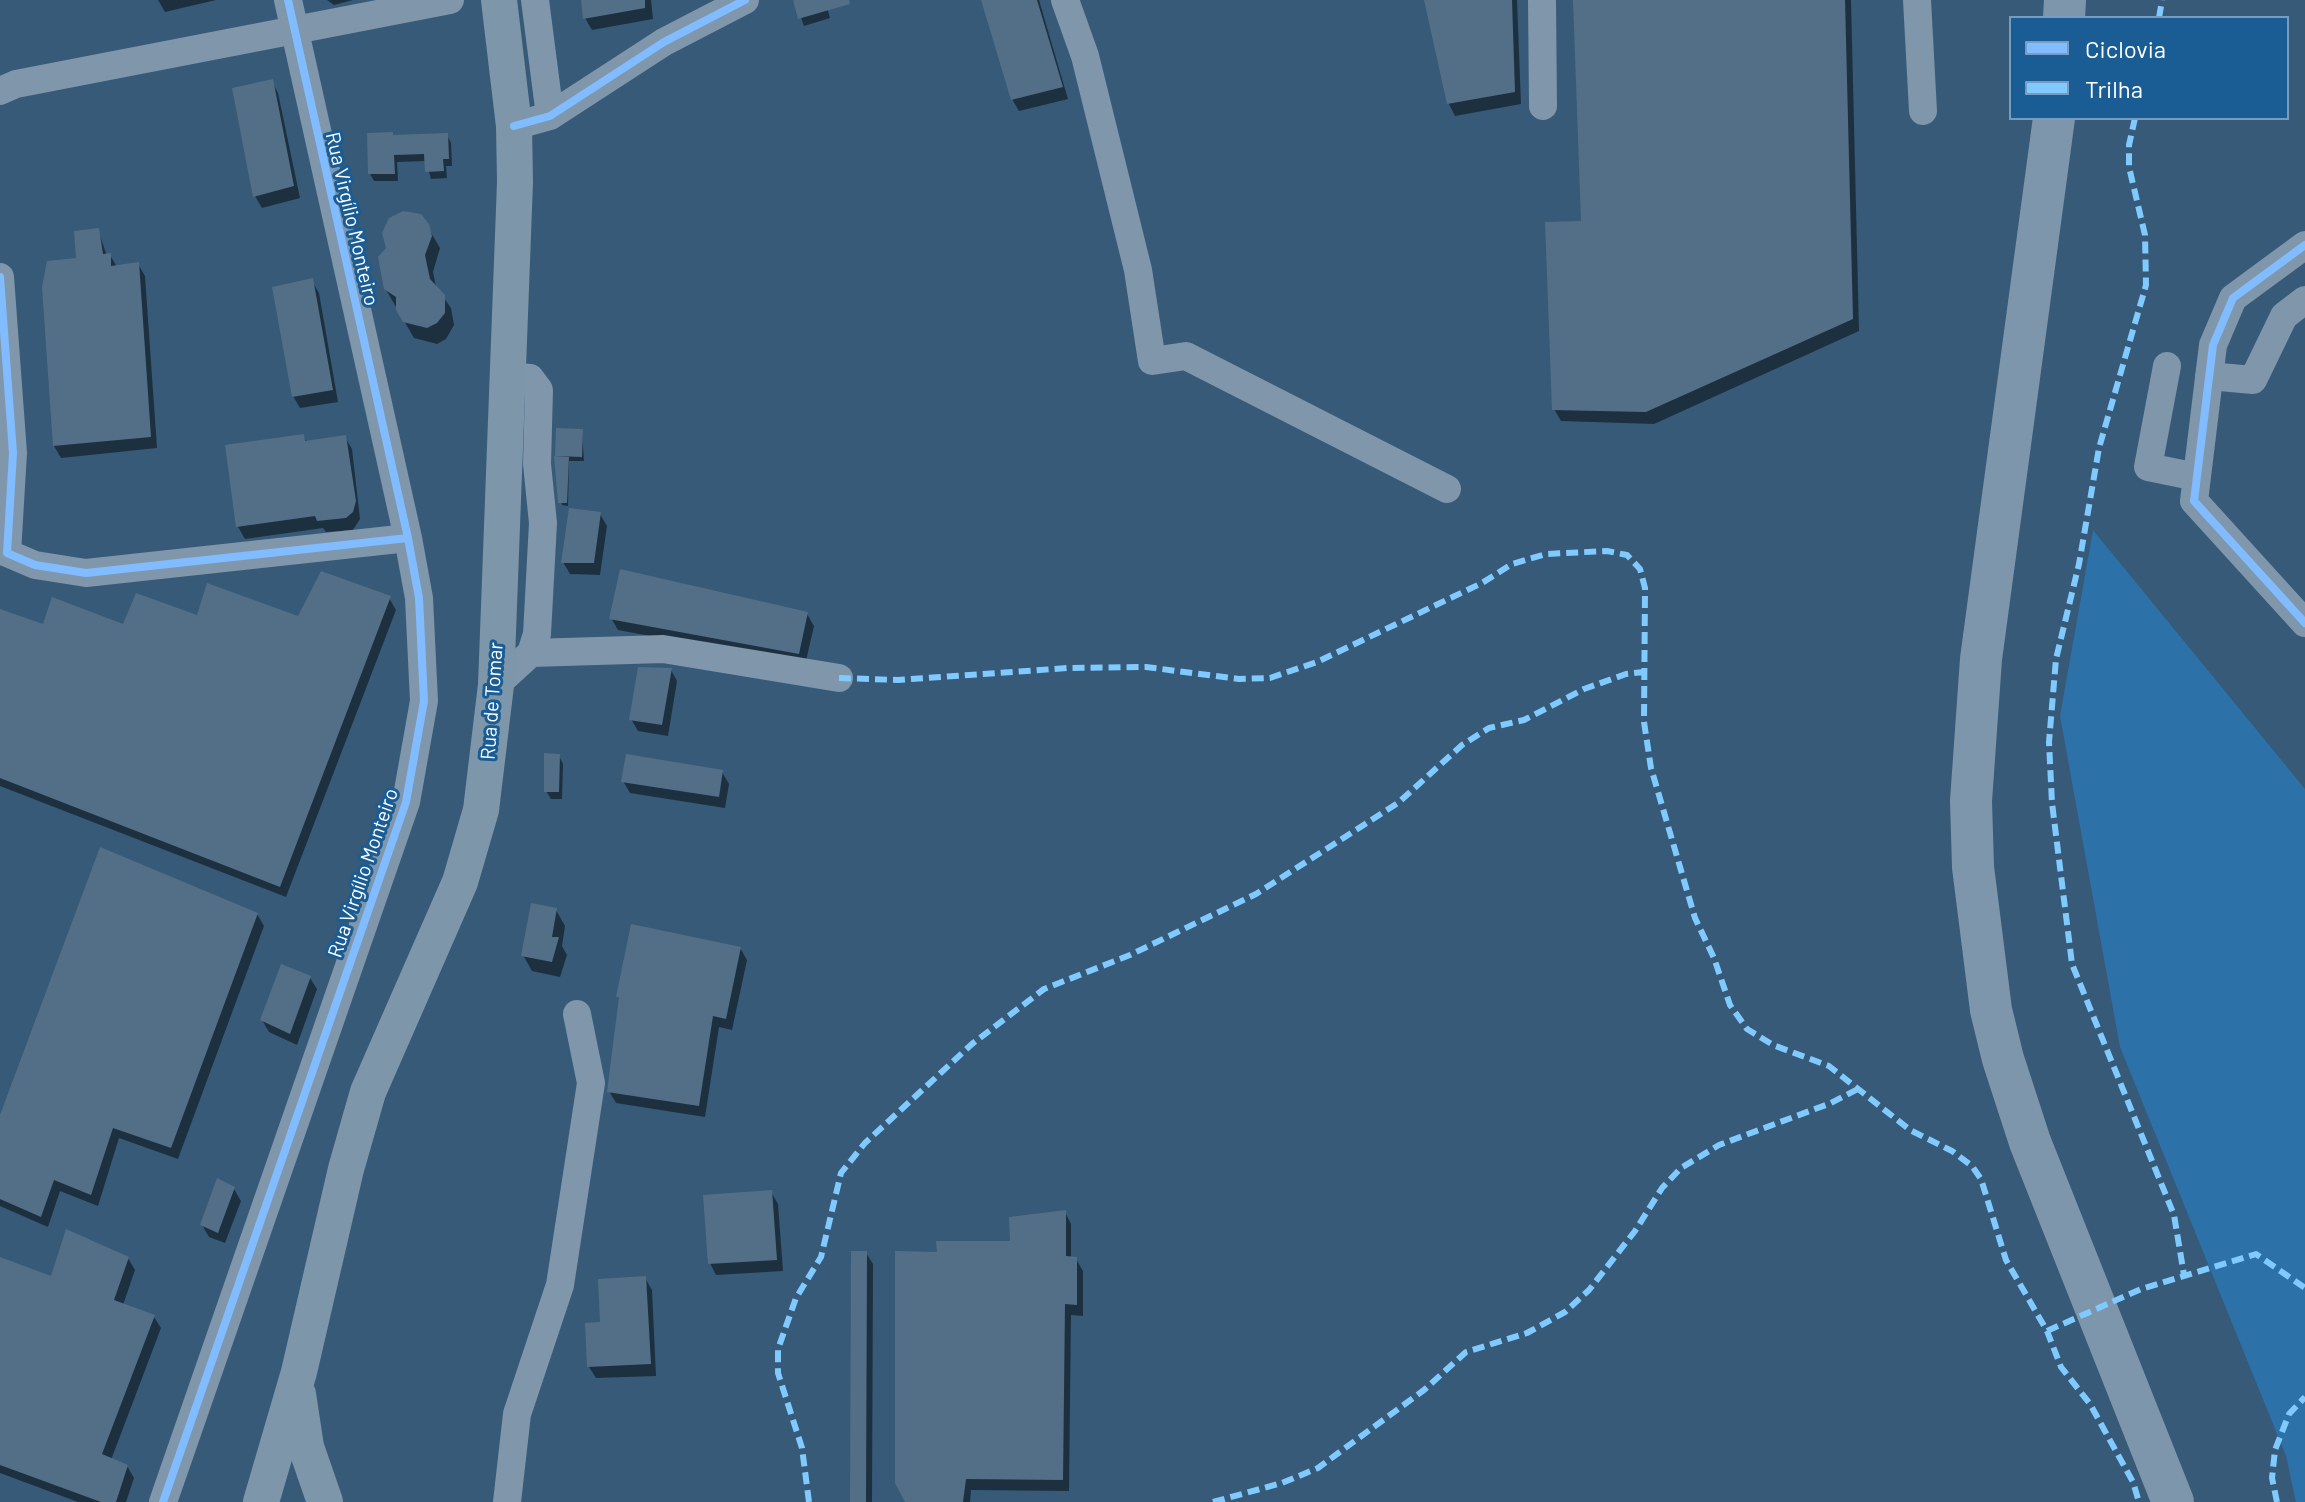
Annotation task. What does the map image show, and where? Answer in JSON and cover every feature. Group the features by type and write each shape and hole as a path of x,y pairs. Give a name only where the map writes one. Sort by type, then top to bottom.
{"highway":[{"path":"2054,120 1981,659 1973,759 1973,867 1980,942 2003,1059 2035,1156 2173,1502"},
{"path":"2080,120 2003,694 1998,749 2002,896 2017,998 2049,1115 2085,1217 2162,1395 2200,1502"}],"main road":[{"name":"Rua de Tomar","path":"261,1502 299,1372 346,1169 368,1092 472,847 481,810 496,685 514,126 499,0"},
{"name":"Rua de Tomar","path":"299,1372 298,1399 306,1447 325,1502"},
{"path":"283,1502 303,1502"}],"street":[{"name":"Rua Virgílio Monteiro","path":"163,1502 411,782 422,729 425,673 419,598 408,538 288,0"},
{"path":"0,91 16,84 450,0"},
{"path":"535,0 550,116"},
{"path":"514,126 550,116 664,42 745,0"},
{"path":"1065,0 1085,56 1138,270 1152,361 1186,356 1447,489"},
{"path":"1542,0 1543,106"},
{"path":"1917,0 1923,111"},
{"path":"2305,245 2233,298 2213,345 2194,501 2305,623"},
{"path":"0,277 13,453 3,555 35,565 86,573 408,538"},
{"path":"2209,376 2253,380 2284,316 2305,300"},
{"path":"2167,366 2148,467 2197,477"},
{"path":"496,685 531,653 539,619 543,523 537,464 539,390 530,378 506,376"},
{"path":"531,653 663,649 839,678"},
{"path":"507,1502 517,1414 560,1285 591,1083 577,1014"}],"shaded area":[{"path":"2093,530 2305,789 2305,1502 2296,1502 2286,1456 2120,1047 2060,716"}],"building":[{"path":"581,0 645,0 645,8 583,19"},
{"path":"793,0 849,0 850,4 798,19"},
{"path":"981,0 1037,0 1063,87 1011,100"},
{"path":"1424,0 1512,0 1515,92 1447,104"},
{"path":"1573,0 1845,0 1853,319 1646,412 1552,410 1545,222 1581,221"},
{"path":"273,79 294,186 253,197 232,88"},
{"path":"393,132 393,135 448,133 449,159 443,159 444,171 425,172 424,154 394,155 395,174 368,174 367,133"},
{"path":"403,211 421,214 429,224 432,236 425,255 430,279 445,295 445,313 437,323 427,328 403,322 396,310 396,297 384,289 378,257 386,248 382,233 389,218"},
{"path":"99,228 103,254 111,253 111,266 139,262 151,437 53,446 42,287 47,261 76,258 74,231"},
{"path":"313,278 333,390 292,397 272,287"},
{"path":"556,428 583,429 582,457 555,456"},
{"path":"304,434 305,441 346,435 356,501 353,512 346,518 317,521 315,516 236,527 225,445"},
{"path":"554,456 569,457 567,503 558,503"},
{"path":"569,508 601,512 594,563 561,563"},
{"path":"620,569 808,612 799,654 609,619"},
{"path":"321,571 391,596 280,887 0,778 0,609 43,624 52,597 123,624 136,593 197,615 207,583 298,616"},
{"path":"638,667 672,668 662,725 629,720"},
{"path":"544,753 560,754 559,792 544,792"},
{"path":"626,754 723,770 719,797 621,782"},
{"path":"100,847 258,913 171,1148 113,1128 91,1195 54,1180 41,1217 0,1199 0,1115"},
{"path":"531,903 557,908 552,937 559,937 552,962 521,956"},
{"path":"631,924 741,947 726,1019 713,1016 699,1106 607,1092 619,997 616,997"},
{"path":"281,964 311,976 290,1034 260,1020"},
{"path":"217,1178 235,1187 218,1233 200,1225"},
{"path":"772,1190 777,1260 708,1264 703,1195"},
{"path":"1066,1210 1066,1256 1077,1257 1077,1305 1065,1304 1063,1480 966,1479 963,1502 905,1502 895,1483 895,1251 937,1252 936,1241 1010,1241 1009,1217"},
{"path":"66,1229 129,1257 114,1300 155,1315 102,1454 128,1465 116,1502 101,1502 0,1465 0,1257 51,1276"},
{"path":"851,1251 867,1251 866,1502 850,1502"},
{"path":"646,1276 651,1364 587,1367 585,1323 600,1322 598,1279"}],"marked path":[{"path":"2159,16 2162,0"},
{"path":"2135,120 2129,145 2129,167 2145,235 2146,285 2099,448 2079,564 2056,659 2049,742 2052,803 2072,964 2174,1215 2184,1275"},
{"path":"839,678 898,680 1068,668 1146,667 1239,679 1270,678 1317,662 1482,583 1512,564 1546,554 1607,551 1627,555 1640,569 1645,588 1644,722 1651,768 1695,918 1714,958 1730,1005 1747,1029 1773,1045 1829,1066 1910,1130 1952,1151 1972,1166 1981,1179 2006,1260 2047,1331 2061,1367 2090,1404 2133,1482 2139,1502"},
{"path":"809,1502 802,1448 778,1373 778,1349 796,1298 821,1257 841,1173 865,1143 972,1044 1044,989 1130,955 1256,894 1398,803 1462,745 1489,728 1524,720 1584,689 1626,674 1644,672"},
{"path":"1213,1502 1282,1483 1318,1468 1424,1390 1466,1352 1527,1333 1565,1312 1589,1290 1635,1231 1662,1188 1681,1168 1719,1145 1831,1103 1858,1089"},
{"path":"2047,1331 2141,1289 2256,1254 2305,1288"},
{"path":"2277,1502 2272,1478 2275,1450 2289,1414 2305,1397"}],"cycle path":[{"path":"163,1502 406,802 424,701 419,598 408,538 288,0"},
{"path":"514,126 550,116 664,42 745,0"},
{"path":"2305,245 2233,298 2213,345 2194,501 2305,623"},
{"path":"0,277 13,453 7,553 35,565 86,573 408,538"}]}
